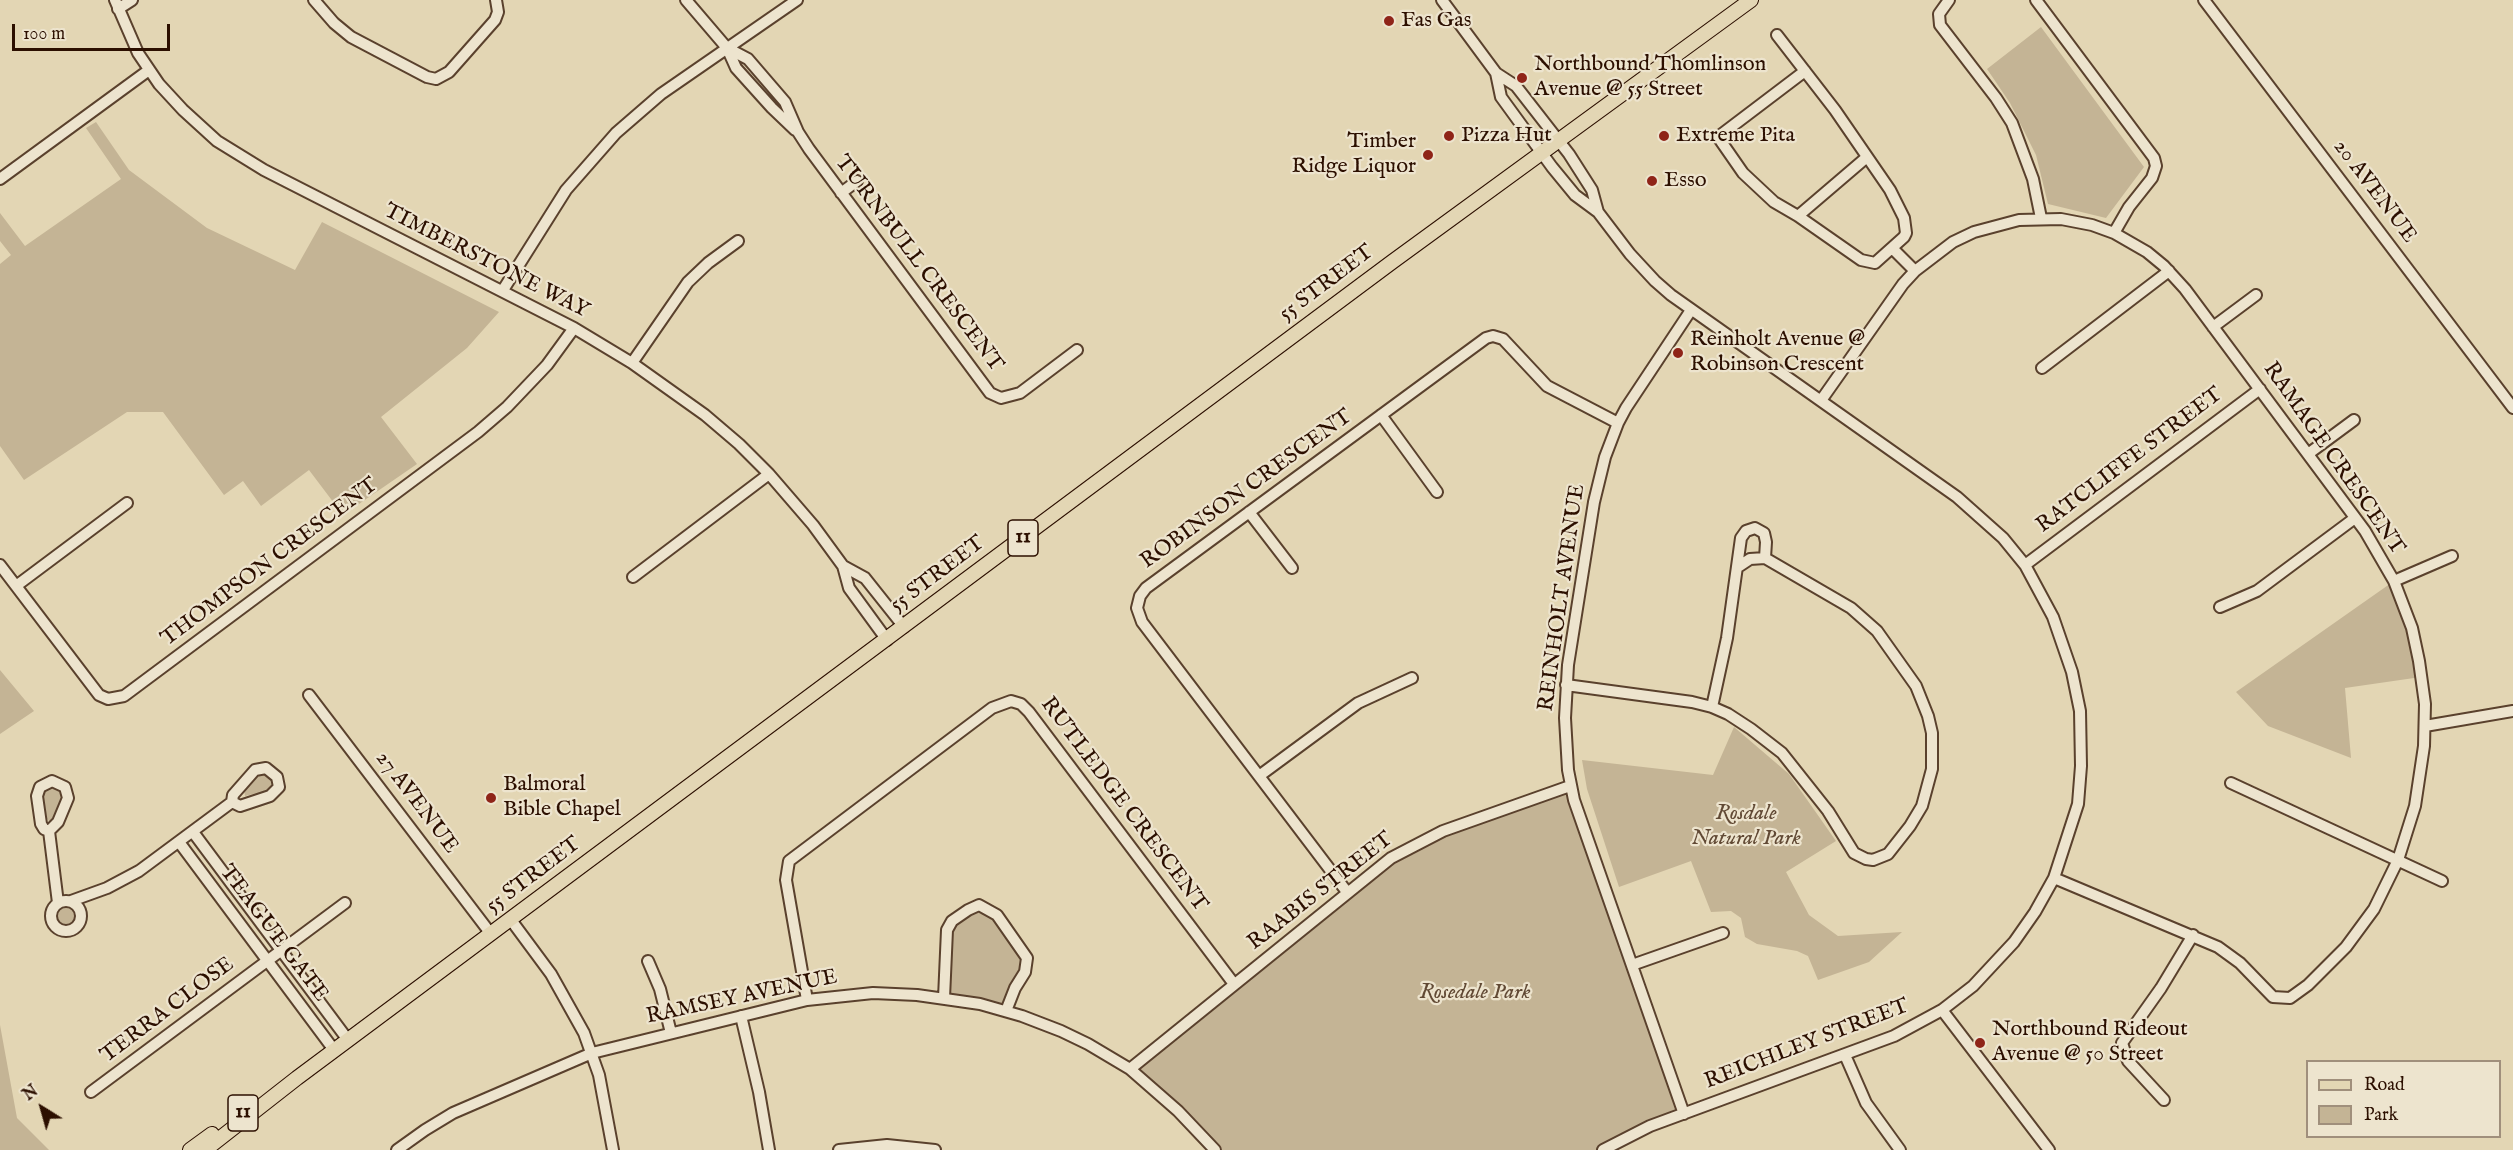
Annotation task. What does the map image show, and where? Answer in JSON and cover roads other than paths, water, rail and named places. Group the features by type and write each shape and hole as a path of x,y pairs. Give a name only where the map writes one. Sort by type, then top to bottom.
{"main road":[{"name":"55 STREET","path":"205,1150 334,1050 1392,262 1560,142 1751,0"},
{"name":"55 STREET","path":"190,1150 297,1078"}],"street":[{"path":"116,4 132,0"},
{"path":"314,0 334,23 351,37 431,79 449,72 495,20 498,8 496,0"},
{"name":"TURNBULL CRESCENT","path":"686,0 727,48 736,68 772,108 798,132 990,393 1001,398 1020,393 1077,350"},
{"path":"502,290 549,214 596,153 648,105 797,0"},
{"path":"1442,0 1496,73"},
{"path":"1949,0 1939,14 1940,25 1996,98 2012,123 2033,179 2041,218"},
{"path":"2036,0 2154,158 2156,166 2152,178 2133,202 2114,233"},
{"name":"20 AVENUE","path":"2204,0 2513,408"},
{"name":"TIMBERSTONE WAY","path":"116,4 138,53 149,70 183,110 217,141 240,156 574,328 632,363 705,415 769,474 813,525 843,566 849,588 887,639"},
{"path":"1777,35 1805,71 1835,110 1890,190 1905,223 1906,233 1880,261 1866,262 1774,202 1743,173 1719,137 1805,71"},
{"path":"0,179 149,70"},
{"name":"REICHLEY STREET","path":"1496,73 1516,86 1560,142 1592,190 1598,212"},
{"name":"REICHLEY STREET","path":"1496,73 1501,97 1575,195 1598,212 1642,268 1671,295 1822,399 1957,497 1989,524 2025,565 2046,601 2059,630 2072,672 2080,711 2081,766 2078,804 2054,878 2035,912 2014,942 1972,986 1942,1010 1894,1036 1627,1136 1603,1150"},
{"path":"1798,216 1867,157"},
{"path":"841,193 857,181"},
{"name":"RAMAGE CRESCENT","path":"1822,399 1893,297 1915,271 1953,242 1996,225 2041,218 2077,221 2114,233 2147,252 2169,271 2355,518 2374,545 2394,582 2412,628 2418,652 2425,726 2418,791 2398,860 2374,909 2346,947 2308,985 2290,998 2278,999 2269,994 2229,954 2193,935 2054,878"},
{"path":"632,363 688,282 708,263 738,241"},
{"path":"1893,249 1915,271"},
{"path":"2042,368 2169,271"},
{"path":"2213,327 2256,295"},
{"name":"REINHOLT AVENUE","path":"1684,1114 1570,786 1565,737 1566,685 1596,492 1605,457 1618,423 1691,309"},
{"name":"THOMPSON CRESCENT","path":"0,565 99,695 108,699 124,696 478,432 539,374 574,328"},
{"name":"ROBINSON CRESCENT","path":"1347,892 1142,622 1137,608 1140,596 1146,588 1479,342 1493,336 1508,342 1533,373 1553,390 1618,423"},
{"name":"RATCLIFFE STREET","path":"2025,565 2260,389"},
{"path":"1381,415 1437,492"},
{"path":"2308,454 2354,420"},
{"path":"633,577 769,474"},
{"path":"16,586 127,503"},
{"path":"1249,512 1292,568"},
{"path":"2220,607 2257,591 2355,518"},
{"path":"1712,707 1727,638 1741,538 1749,529 1758,528 1764,532 1765,558"},
{"path":"2394,582 2452,556"},
{"path":"1566,685 1712,707 1751,729 1782,753 1828,811 1854,853 1873,860 1888,854 1922,806 1932,769 1934,751 1928,716 1916,686 1888,645 1864,618 1833,596 1765,558 1750,558 1737,567"},
{"name":"TIMBERSTONE WAY","path":"843,566 866,578 904,627"},
{"path":"1259,776 1358,703 1412,678"},
{"name":"27 AVENUE","path":"309,695 491,934"},
{"name":"RUTLEDGE CRESCENT","path":"807,1000 786,880 789,861 804,847 992,708 1011,701 1021,704 1029,712 1234,984"},
{"path":"2425,726 2513,711"},
{"path":"2231,783 2442,881"},
{"name":"RAABIS STREET","path":"1130,1069 1391,858 1427,838 1570,786"},
{"path":"70,901 79,908 81,918 76,927 67,931 57,929 51,921 51,910 58,903 70,901 125,880 232,802"},
{"path":"49,831 58,903"},
{"name":"TEAGUE GATE","path":"193,832 348,1040"},
{"name":"TEAGUE GATE","path":"179,842 334,1050"},
{"name":"TERRA CLOSE","path":"91,1092 345,903"},
{"path":"944,998 947,974 947,930 952,921 979,905 997,915 1027,958 1025,972 1014,988 1006,1011"},
{"path":"511,920 564,995 592,1053 613,1150"},
{"path":"1632,965 1723,933"},
{"path":"2164,1100 2128,1061 2122,1043 2161,988 2193,935"},
{"path":"648,961 660,989 671,1033"},
{"name":"RAMSEY AVENUE","path":"397,1150 453,1113 592,1053 807,1000 873,993 944,998 1006,1011 1079,1040 1130,1069 1179,1111 1215,1150"},
{"path":"1942,1010 2049,1150"},
{"path":"741,1016 769,1150"},
{"path":"1845,1055 1862,1096 1900,1150"},
{"path":"839,1150 887,1145 935,1150"}],"place":[{"name":"Fas Gas","path":"1389,21"},
{"name":"Northbound Thomlinson Avenue @ 55 Street","path":"1522,78"},
{"name":"Pizza Hut","path":"1449,136"},
{"name":"Extreme Pita","path":"1664,136"},
{"name":"Timber Ridge Liquor","path":"1428,155"},
{"name":"Esso","path":"1652,181"},
{"name":"Reinholt Avenue @ Robinson Crescent","path":"1678,353"},
{"name":"Balmoral Bible Chapel","path":"491,798"},
{"name":"Northbound Rideout Avenue @ 50 Street","path":"1980,1043"}],"park label":[{"name":"Rosdale Natural Park","path":"1746,826"},
{"name":"Rosedale Park","path":"1475,993"}]}
